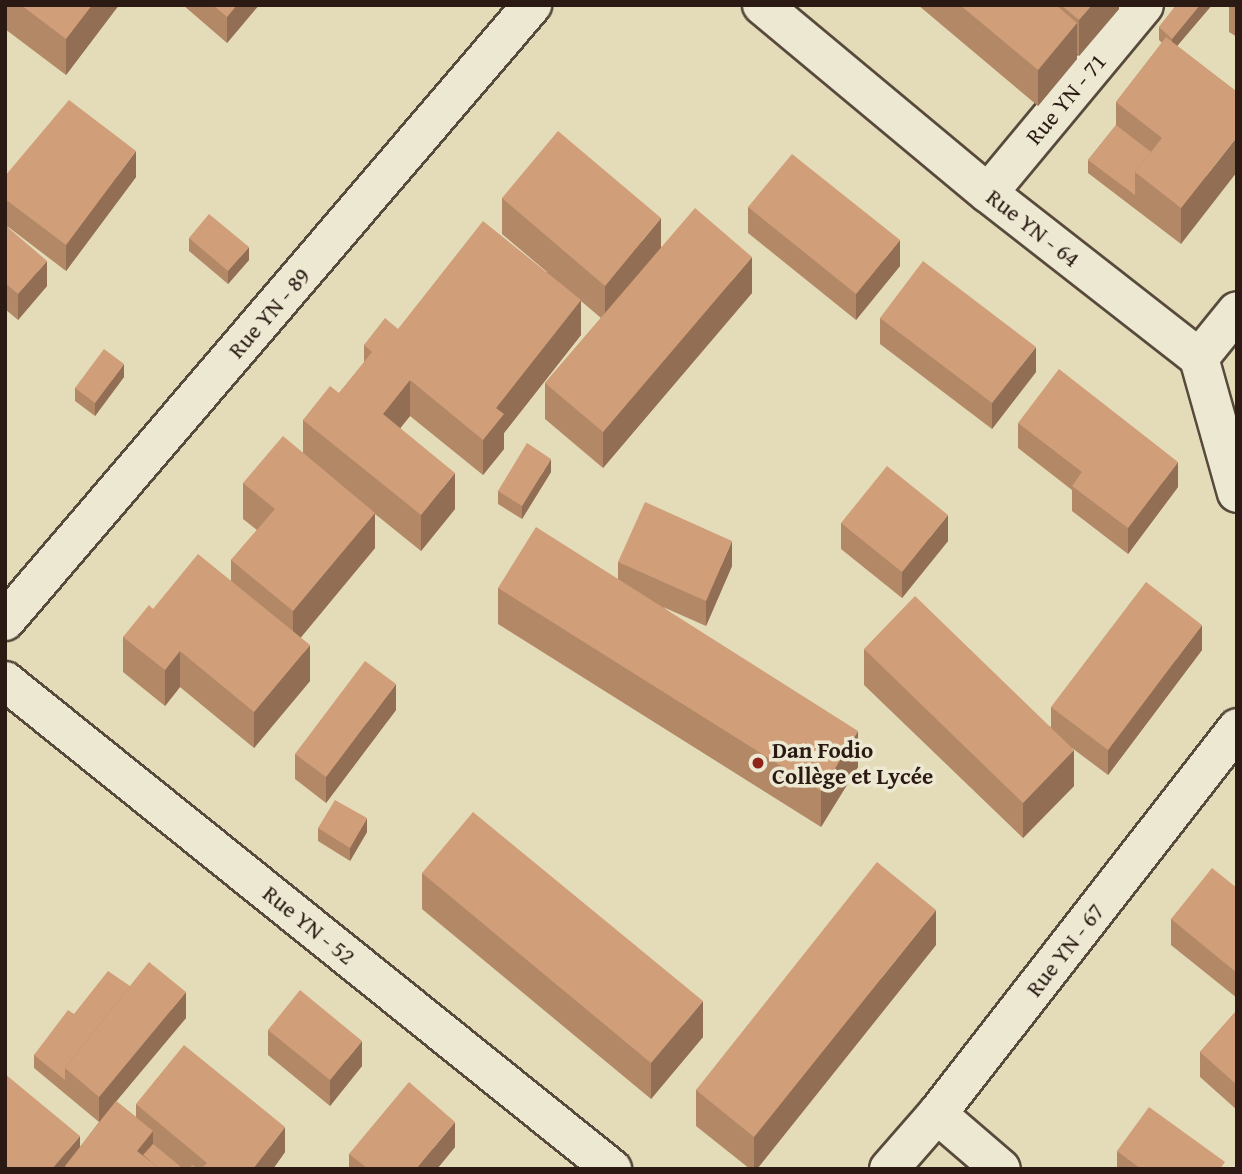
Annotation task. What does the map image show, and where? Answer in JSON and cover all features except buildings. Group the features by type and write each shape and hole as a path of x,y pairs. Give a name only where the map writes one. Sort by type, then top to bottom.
{"street":[{"name":"Rue YN - 89","path":"5,621 532,5"},
{"name":"Rue YN - 64","path":"762,5 988,193 1199,358"},
{"name":"Rue YN - 71","path":"988,193 1144,5"},
{"path":"1237,311 1199,358 1237,493"},
{"name":"Rue YN - 52","path":"5,681 612,1169"},
{"name":"Rue YN - 67","path":"889,1169 937,1114 1237,728"},
{"path":"937,1114 1001,1169"}],"place":[{"name":"Dan Fodio Collège et Lycée","path":"758,763"}]}
